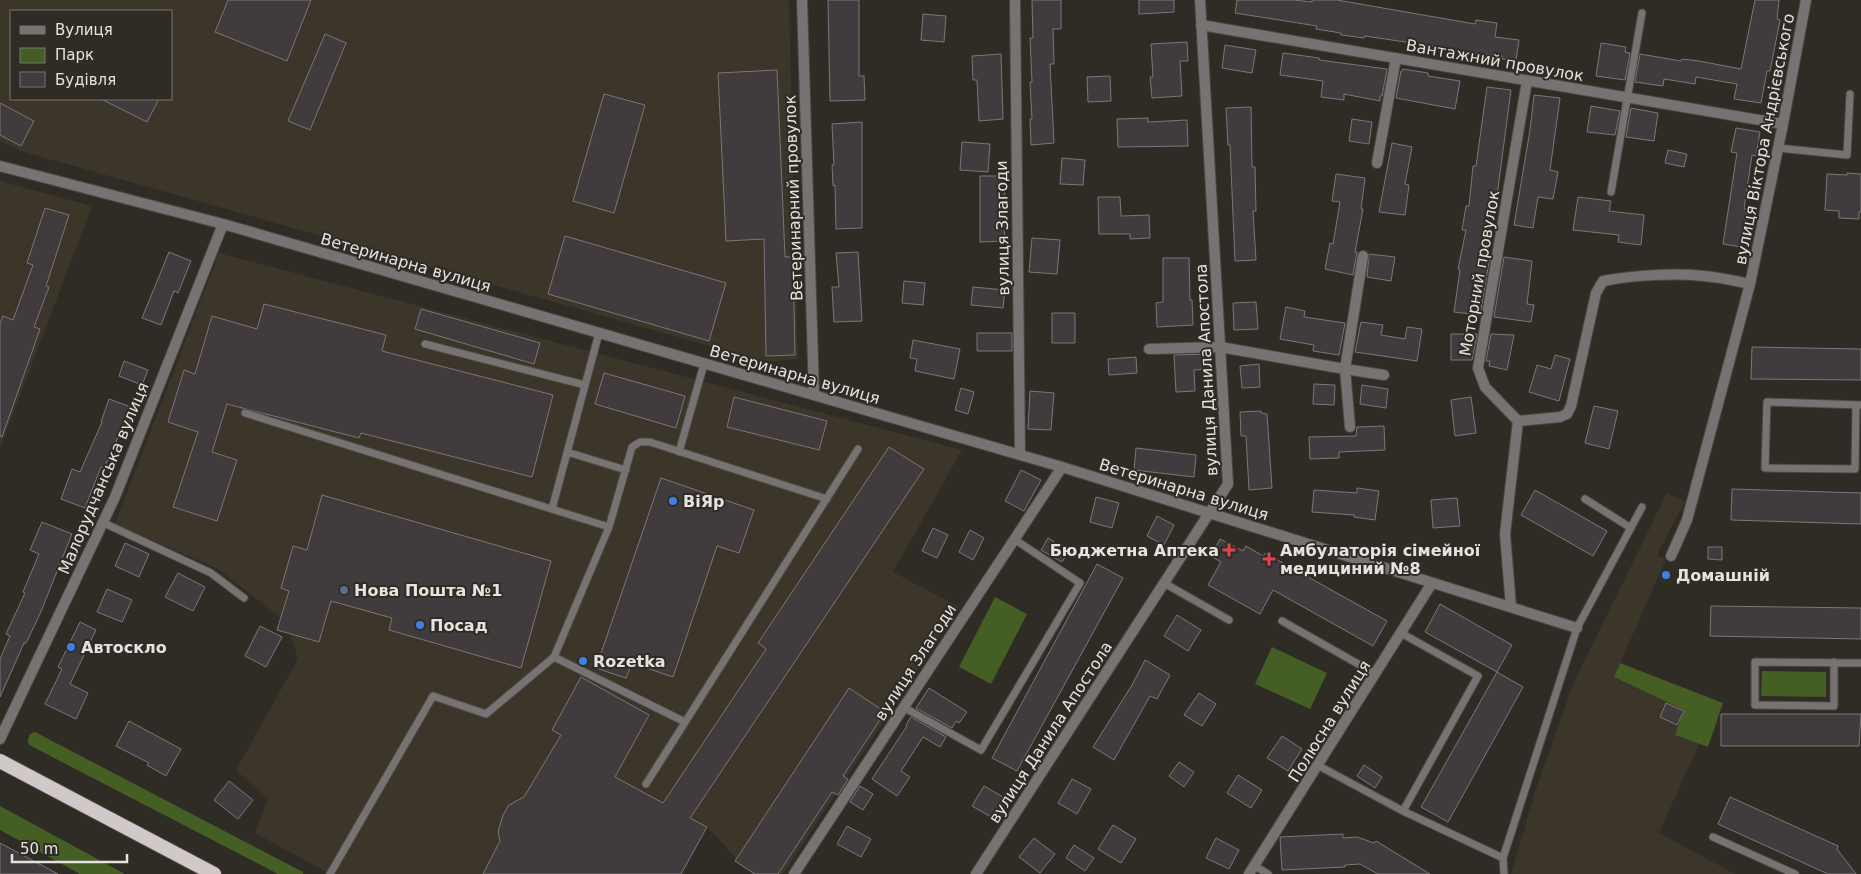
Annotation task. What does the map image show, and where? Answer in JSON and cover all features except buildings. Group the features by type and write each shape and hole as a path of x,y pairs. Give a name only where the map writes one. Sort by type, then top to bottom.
{"highway":[{"path":"0,761 214,874"}],"street":[{"name":"Ветеринарний провулок","path":"802,0 814,395"},
{"name":"вулиця Злагоди","path":"1015,0 1020,455"},
{"name":"вулиця Данила Апостола","path":"976,874 1228,484 1200,0"},
{"name":"вулиця Віктора Андрієвського","path":"1670,556 1687,520 1750,284 1806,0"},
{"name":"Вантажний провулок","path":"1201,25 1783,124"},
{"path":"1377,163 1396,58"},
{"name":"Моторний провулок","path":"1518,421 1485,387 1478,368 1527,81"},
{"name":"Ветеринарна вулиця","path":"0,166 223,224 1062,467 1577,628"},
{"name":"Малорудчанська вулиця","path":"0,738 4,720 104,523 223,224"},
{"path":"1350,427 1345,369 1363,256"},
{"path":"1511,607 1505,520 1518,421 1560,417 1567,414 1571,406 1596,293 1603,282 1617,279 1686,274 1750,284"},
{"path":"1149,349 1220,347 1384,375"},
{"name":"вулиця Злагоди","path":"794,874 902,707 1062,467"},
{"name":"Полюсна вулиця","path":"1252,870 1319,766 1432,583"}],"lane":[{"path":"1611,192 1642,12"},
{"path":"1778,148 1848,155 1850,94"},
{"path":"552,509 599,333"},
{"path":"425,344 585,385"},
{"path":"679,452 704,364"},
{"path":"1767,402 1859,405 1856,469 1765,468 1767,402"},
{"path":"245,413 609,527"},
{"path":"332,874 433,696 486,714 554,657 609,527 632,448 640,442 650,442 827,499"},
{"path":"646,784 858,449"},
{"path":"567,452 626,470"},
{"path":"1585,499 1631,528"},
{"path":"1504,874 1503,858 1577,628 1642,507"},
{"path":"104,523 211,572 244,598"},
{"path":"902,707 981,750 1080,583 1014,539"},
{"path":"1164,583 1229,620"},
{"path":"1282,621 1376,674"},
{"path":"1401,633 1478,676 1403,811"},
{"path":"554,657 685,722"},
{"path":"1834,662 1834,706 1755,705 1755,662 1834,662 1861,663"},
{"path":"1319,766 1403,811 1503,858"},
{"path":"1713,836 1795,874"},
{"path":"1252,870 1268,874"}],"shaded area":[{"path":"0,0 789,0 798,359 766,362 21,151 0,141"},
{"path":"0,181 92,206 0,448"},
{"path":"219,253 962,450 893,572 959,607 783,874 751,874 707,827 681,874 330,874 255,833 268,799 236,770 298,659 290,633 281,618 218,569 115,524"},
{"path":"1667,493 1685,501 1657,555 1666,559 1614,677 1684,710 1675,735 1699,744 1659,833 1735,874 1511,874 1535,792 1573,684"}],"green space":[{"path":"995,597 1027,614 991,684 959,667"},
{"path":"1272,647 1327,673 1310,709 1255,684"},
{"path":"1620,663 1723,703 1708,747 1675,735 1684,710 1614,677"},
{"path":"1762,671 1826,672 1826,697 1761,696"},
{"path":"35,732 303,872 303,874 278,874 31,746 28,743 29,738 31,733"},
{"path":"0,806 125,874 80,874 0,830"}],"place":[{"name":"ВіЯр","path":"673,501"},
{"name":"Бюджетна Аптека","path":"1229,550"},
{"name":"Амбулаторія сімейної медициний №8","path":"1269,559"},
{"name":"Домашній","path":"1666,575"},
{"name":"Нова Пошта №1","path":"344,590"},
{"name":"Посад","path":"420,625"},
{"name":"Автоскло","path":"71,647"},
{"name":"Rozetka","path":"583,661"}]}
